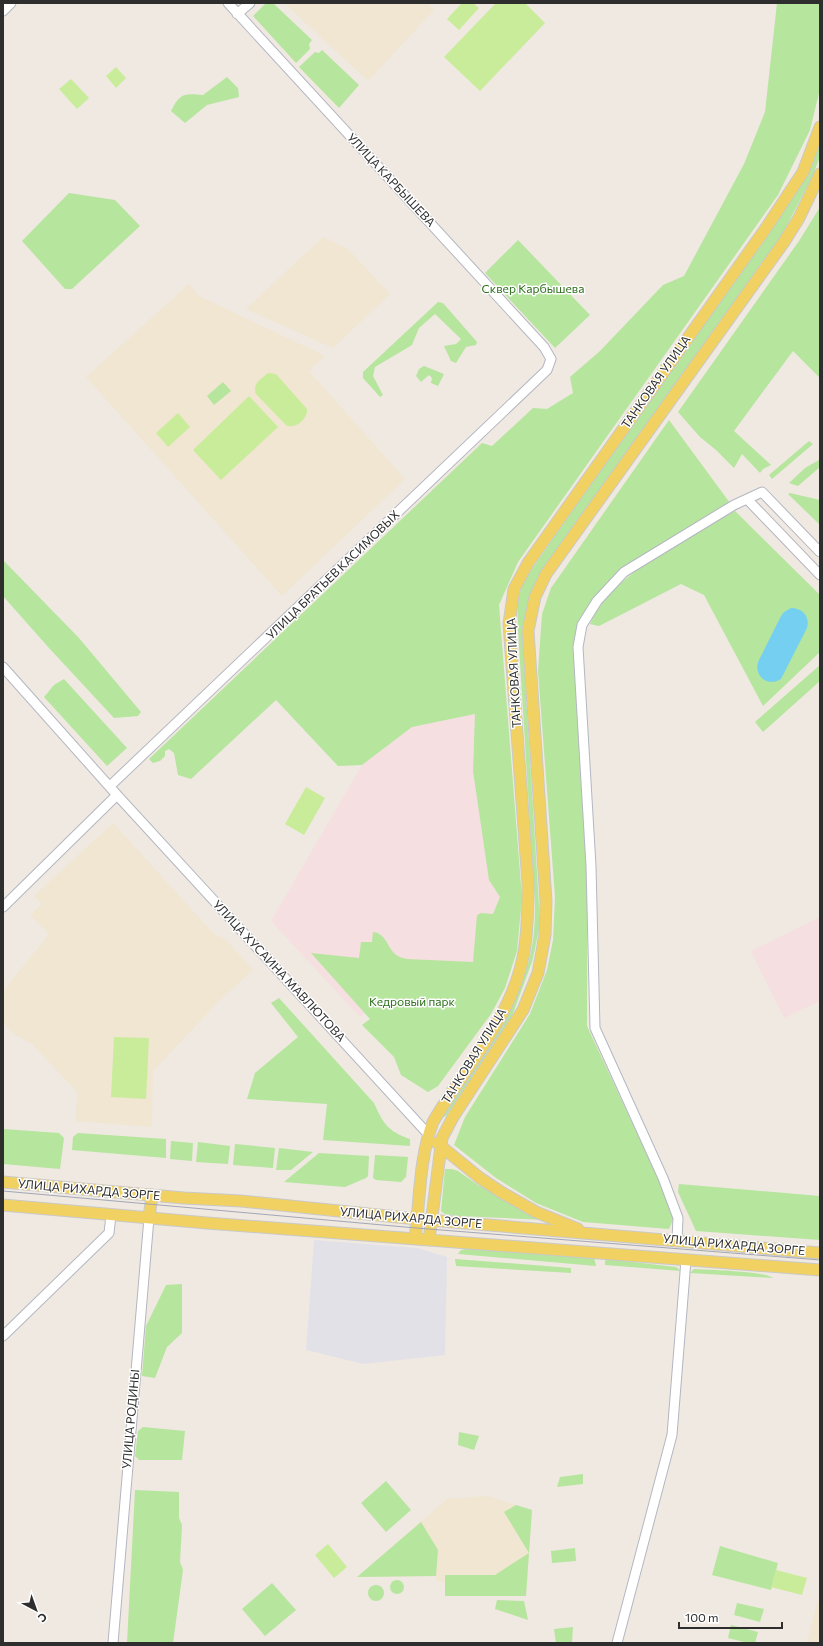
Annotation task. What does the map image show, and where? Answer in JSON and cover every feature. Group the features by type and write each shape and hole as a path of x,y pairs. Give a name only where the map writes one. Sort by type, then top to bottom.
{"main road":[{"name":"ТАНКОВАЯ УЛИЦА","path":"415,1238 428,1134 443,1105 499,1020 512,992 524,953 528,920 528,882 509,624 514,589 528,562 766,228 803,172 820,127"},
{"name":"ТАНКОВАЯ УЛИЦА","path":"429,1240 442,1138 450,1122 523,1010 538,973 545,935 546,901 528,631 535,596 546,574 784,242 799,218 820,174"},
{"name":"УЛИЦА ХУСАИНА МАВЛЮТОВА","path":"428,1134 440,1147 501,1192 536,1212 588,1233"},
{"name":"УЛИЦА РИХАРДА ЗОРГЕ","path":"3,1182 241,1201 417,1219 820,1252"},
{"name":"УЛИЦА РОДИНЫ","path":"149,1218 152,1195"},
{"name":"УЛИЦА РИХАРДА ЗОРГЕ","path":"3,1205 111,1215 820,1270"}],"street":[{"name":"УЛИЦА КАРБЫШЕВА","path":"228,3 544,347 550,359"},
{"path":"238,14 250,3"},
{"name":"УЛИЦА БРАТЬЕВ КАСИМОВЫХ","path":"110,786 547,370 550,359"},
{"path":"677,1240 678,1218 663,1178 595,1028 591,866 578,647 582,625 597,601 624,572 734,505 762,492 820,552"},
{"path":"746,499 820,575"},
{"name":"УЛИЦА ХУСАИНА МАВЛЮТОВА","path":"3,667 117,795 428,1134"},
{"path":"3,907 117,795"},
{"path":"3,1336 109,1233 111,1215"},
{"name":"УЛИЦА РОДИНЫ","path":"113,1643 149,1218"},
{"path":"617,1643 672,1435 686,1260"}],"shaded area":[{"path":"284,3 427,3 434,10 368,81"},
{"path":"323,237 348,249 390,294 333,348 246,309"},
{"path":"189,284 199,296 325,356 309,371 405,479 282,596 86,377"},
{"path":"475,714 473,771 489,880 500,897 473,963 421,963 360,1017 271,921 362,765 412,727"},
{"path":"113,823 214,934 226,940 253,970 220,1000 153,1071 152,1127 76,1121 77,1092 32,1044 15,1035 7,1027 3,1020 3,991 49,934 30,915 42,904 34,896"},
{"path":"820,917 820,1001 784,1018 751,951"},
{"path":"314,1240 417,1248 447,1257 445,1355 363,1364 306,1350"},
{"path":"487,1496 532,1510 526,1596 445,1596 445,1582 437,1582 436,1576 357,1577 447,1499"},
{"path":"820,1592 820,1643 807,1643 807,1642"}],"green space":[{"path":"266,3 273,3 312,40 309,44 310,49 296,63 253,16"},
{"path":"462,3 473,3 479,8 459,30 447,19"},
{"path":"496,3 525,3 545,23 480,91 444,57"},
{"name":"Кедровый парк","path":"777,3 820,3 820,89 810,130 778,195 518,562 499,605 522,898 517,951 505,988 491,1014 438,1086 428,1092 401,1075 394,1057 362,1025 370,1019 311,953 359,958 361,942 372,942 373,932 382,936 394,953 402,958 473,962 477,915 481,913 493,914 500,897 489,880 473,771 475,714 412,727 362,765 338,766 276,700 191,779 178,775 174,753 169,749 165,751 165,756 160,761 153,763 149,759 482,443 492,446 533,408 547,409 573,393 570,377 600,351 663,285 684,276 744,164 765,112"},
{"path":"322,50 359,85 339,108 299,67 315,52 319,53"},
{"path":"116,67 126,78 116,88 106,76"},
{"path":"227,77 238,88 239,97 207,105 185,123 171,111 177,101 183,96 187,94 203,95"},
{"path":"71,79 89,98 77,109 59,89"},
{"path":"820,141 820,157 812,177 779,241 530,596 522,630 539,905 539,930 532,962 512,1016 447,1115 441,1119 443,1113 504,1021 522,981 531,953 535,905 518,630 518,603 521,590 534,566 787,204"},
{"path":"69,193 115,200 140,226 72,289 65,289 22,241"},
{"path":"820,207 820,378 793,351 734,431 771,465 763,469 760,473 742,454 734,468 700,437 678,412 799,241"},
{"name":"Сквер Карбышева","path":"518,240 590,315 555,348 485,273"},
{"path":"438,302 443,303 477,342 476,345 466,347 456,363 451,361 444,346 456,344 461,339 435,314 419,328 412,345 375,367 373,376 383,395 380,397 363,378 363,372"},
{"path":"424,366 444,374 438,386 431,383 432,378 429,375 421,382 416,376 419,369"},
{"path":"268,373 276,374 307,409 307,413 303,420 297,425 286,425 256,394 256,385"},
{"path":"223,382 231,391 214,405 207,396"},
{"path":"249,396 278,427 221,480 193,450"},
{"path":"178,413 190,427 168,447 156,433"},
{"path":"669,420 730,503 622,569 593,598 580,623 587,861 587,1026 675,1215 669,1229 583,1222 536,1203 496,1178 454,1145 465,1117 530,1014 547,970 553,940 555,897 538,671 542,614 551,588"},
{"path":"809,441 813,444 772,479 769,475"},
{"path":"819,460 820,467 798,486 789,483 805,468"},
{"path":"790,493 820,500 820,525 788,494"},
{"path":"735,511 820,595 820,652 763,706 704,595 681,584 599,626 590,624 600,606 630,575 668,549 724,515 726,516"},
{"path":"3,560 79,638 141,712 138,716 114,718 3,596"},
{"path":"820,665 820,681 763,732 755,722"},
{"path":"64,679 127,748 107,766 44,697 54,685"},
{"path":"306,787 325,798 304,835 285,824"},
{"path":"279,998 374,1103 387,1126 396,1133 410,1139 410,1146 323,1140 327,1104 247,1099 255,1073 298,1037 271,1003"},
{"path":"114,1037 149,1038 146,1099 111,1097"},
{"path":"3,1129 59,1133 64,1138 60,1169 3,1164"},
{"path":"78,1133 166,1139 166,1158 72,1150 73,1137"},
{"path":"171,1141 193,1143 192,1161 170,1159"},
{"path":"198,1142 230,1146 228,1164 196,1162"},
{"path":"235,1144 275,1148 273,1168 233,1165"},
{"path":"279,1148 313,1152 291,1170 276,1170"},
{"path":"319,1153 369,1156 368,1176 345,1187 284,1182"},
{"path":"375,1155 408,1157 406,1177 401,1182 376,1180 373,1178"},
{"path":"445,1169 458,1171 478,1185 545,1220 445,1214 441,1211"},
{"path":"679,1184 820,1196 820,1240 696,1231 678,1192"},
{"path":"502,1249 594,1257 596,1266 458,1254 461,1250"},
{"path":"455,1259 571,1268 571,1273 456,1266"},
{"path":"607,1259 676,1267 681,1271 605,1265 605,1261"},
{"path":"694,1269 748,1272 773,1278 690,1273"},
{"path":"182,1284 182,1333 167,1347 155,1378 142,1376 146,1326 166,1285"},
{"path":"143,1427 185,1431 182,1460 139,1460 135,1456 138,1431"},
{"path":"459,1432 479,1436 474,1450 458,1445"},
{"path":"583,1474 583,1484 557,1487 560,1477"},
{"path":"386,1481 411,1510 386,1532 361,1503"},
{"path":"135,1490 179,1492 179,1518 182,1525 180,1562 183,1570 173,1643 127,1643"},
{"path":"516,1505 532,1510 529,1553 504,1512"},
{"path":"421,1522 438,1550 436,1576 357,1577"},
{"path":"328,1544 347,1567 334,1578 315,1555"},
{"path":"720,1546 778,1563 771,1590 712,1575"},
{"path":"575,1548 576,1561 552,1563 551,1551"},
{"path":"529,1553 526,1596 445,1596 445,1575 495,1575"},
{"path":"776,1570 807,1578 802,1595 771,1587"},
{"path":"394,1580 400,1580 404,1584 404,1590 400,1594 394,1594 390,1590 390,1584"},
{"path":"272,1583 296,1610 265,1636 242,1609"},
{"path":"373,1585 379,1585 384,1590 382,1599 379,1601 373,1601 368,1596 368,1590"},
{"path":"497,1600 524,1601 528,1620 495,1609"},
{"path":"737,1603 764,1609 760,1622 734,1615"},
{"path":"731,1625 758,1632 755,1643 748,1643 728,1638"},
{"path":"573,1627 572,1643 556,1643 554,1629"}],"water":[{"path":"791,608 802,611 805,614 808,624 807,628 781,679 771,682 767,681 760,676 758,672 758,662 781,616 784,612"}],"tram line":[{"path":"3,1191 416,1228 820,1260"}]}
